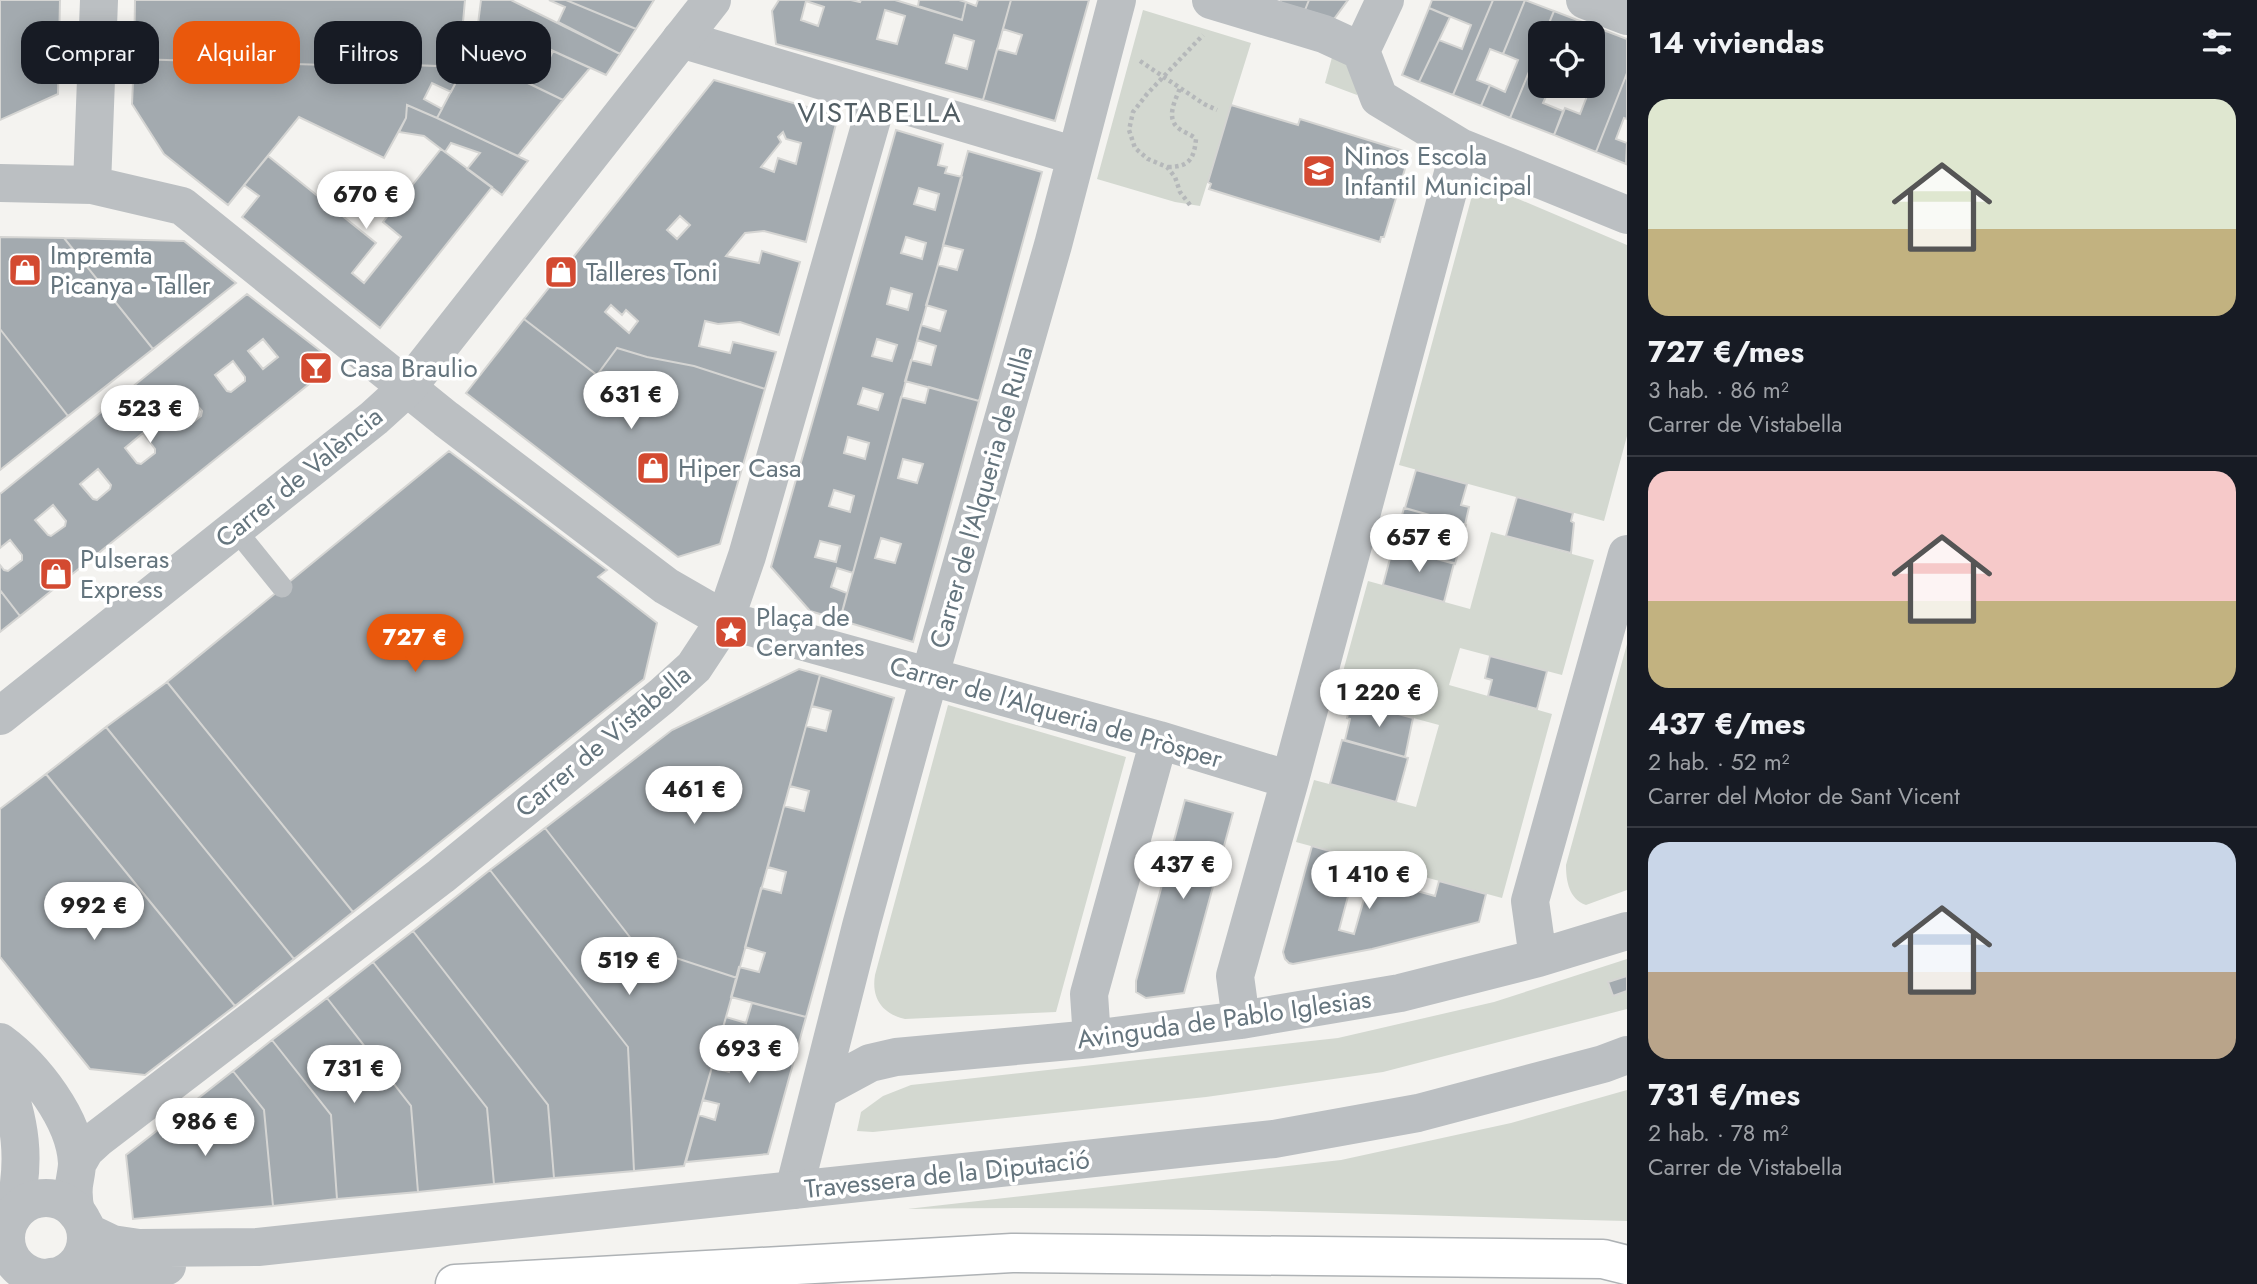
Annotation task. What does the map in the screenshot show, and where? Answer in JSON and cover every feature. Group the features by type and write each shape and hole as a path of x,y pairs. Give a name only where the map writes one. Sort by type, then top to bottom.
{"highway":[{"path":"454,1284 1012,1253 1602,1259 1627,1265"}],"street":[{"path":"92,185 99,0"},
{"name":"Carrer de València","path":"0,716 408,388 712,0"},
{"name":"Carrer de l'Alqueria de Rulla","path":"794,1191 844,993 1117,0"},
{"path":"1360,51 1385,0"},
{"path":"1585,0 1627,16"},
{"path":"1210,15 1324,34 1360,51 1379,98 1460,147 1627,215"},
{"path":"681,39 1076,156"},
{"name":"Carrer de Vistabella","path":"77,1164 85,1150 97,1139 463,844 672,688 694,667 725,620 747,556 878,98"},
{"path":"1241,1020 1235,976 1460,147"},
{"name":"Carrer de l'Alqueria de Pròsper","path":"0,183 92,185 182,206 408,388 666,586 725,620 1290,779"},
{"path":"1538,958 1530,901 1627,554"},
{"path":"1092,1039 1089,994 1159,740"},
{"name":"Avinguda de Pablo Iglesias","path":"820,1090 870,1063 896,1057 1092,1039 1241,1020 1400,993 1538,958 1627,931"},
{"path":"844,993 853,1021 866,1040 896,1057"},
{"path":"0,1042 17,1055 65,1118 72,1138 77,1164 74,1198 86,1234 85,1247 80,1258 63,1274 37,1277 24,1272 14,1263 8,1251 6,1238 19,1193 20,1133 16,1108 0,1068"},
{"name":"Travessera de la Diputació","path":"79,1217 89,1233 111,1244 139,1248 258,1247 794,1191 1274,1139 1418,1112 1603,1064 1627,1055"},
{"path":"6,1238 21,1206 32,1200 56,1199 67,1204 79,1217"},
{"name":"Travessera de la Diputació","path":"51,1277 156,1268 258,1247"}],"lane":[{"path":"234,529 282,587"}],"path":[{"path":"1180,88 1172,117 1176,126 1196,139 1195,152 1190,161 1180,167 1167,167 1148,159 1135,148 1129,130 1133,112 1178,59 1210,15"},
{"path":"1131,54 1217,110"},
{"path":"1167,167 1190,205"}],"shaded area":[{"path":"1143,10 1251,43 1200,206 1175,202 1097,179"},
{"path":"1334,50 1352,70 1357,95 1325,83"},
{"path":"1476,181 1627,245 1627,436 1604,521 1399,465"},
{"path":"1491,532 1594,560 1562,675 1460,648 1449,685 1552,714 1502,898 1296,842 1314,780 1416,807 1439,725 1336,697 1368,581 1470,609"},
{"path":"1627,644 1627,890 1586,905 1572,894 1566,865"},
{"path":"948,705 1126,757 1056,1012 905,1019 890,1013 877,998 875,975"},
{"path":"1627,959 1627,1009 1383,1072 1206,1097 873,1132 857,1131 861,1112 883,1096 911,1085 1338,1038 1494,1002"},
{"path":"1627,1090 1627,1221 1177,1209 907,1209 1341,1160 1511,1123"}],"building":[{"path":"0,0 60,0 60,21 21,21 21,84 58,84 58,94 0,120"},
{"path":"135,0 465,0 463,21 436,21 436,66 422,66 422,21 314,21 314,65 300,64 300,21 173,21 173,60 159,60 159,21 135,21"},
{"path":"481,0 511,0 620,54 606,75 551,50 551,21 478,21"},
{"path":"549,0 566,0 636,29 620,54 558,22 565,7"},
{"path":"566,0 654,0 636,29"},
{"path":"779,0 895,0 962,20 966,2 976,6 978,0 1011,0 983,100 776,44 772,11","holes":["806,1 824,7 818,26 801,20","885,10 905,16 897,44 877,39","954,35 974,41 967,69 946,63"]},
{"path":"919,0 966,2 962,20 918,6"},
{"path":"1011,0 1089,0 1055,121 983,100 997,49 1016,54 1022,35 1003,29"},
{"path":"1281,0 1309,0 1305,10 1280,3"},
{"path":"1309,0 1348,0 1334,19 1305,10"},
{"path":"1432,0 1493,0 1453,95 1419,82 1439,40 1462,49 1471,25 1429,8"},
{"path":"1493,0 1525,0 1503,54 1490,49 1477,80 1490,85 1481,106 1453,95"},
{"path":"1525,0 1554,11 1550,21 1528,21 1528,74 1510,118 1481,106 1490,85 1505,92 1518,60 1503,54"},
{"path":"1429,8 1450,17 1419,82 1402,75"},
{"path":"1554,11 1580,21 1550,21"},
{"path":"1605,31 1627,39 1627,73 1596,152 1554,135 1565,108 1580,114 1586,98 1605,98"},
{"path":"553,51 590,68 563,100 530,84 551,84"},
{"path":"159,60 173,60 173,84 300,84 300,64 314,65 314,84 422,84 422,65 436,66 436,84 455,84 451,92 432,83 424,99 442,109 437,118 407,105 406,118 384,158 299,117 228,205 164,154 132,104 133,84 159,84"},
{"path":"1627,73 1627,119 1624,118 1616,139 1627,143 1626,164 1596,152"},
{"path":"1528,74 1528,98 1545,98 1543,103 1563,111 1554,135 1510,118"},
{"path":"714,80 838,116 806,242 764,231 745,233 726,256 759,263 762,251 800,262 779,335 740,322 718,324 705,321 699,346 730,353 733,342 776,352 765,389 694,366 617,348 597,375 524,319","holes":["783,132 786,139 801,143 796,164 778,158 774,172 761,167 781,142 778,137","680,216 690,225 677,239 667,230","611,305 622,315 626,310 638,321 629,333 605,312"]},
{"path":"455,84 530,84 563,100 518,156 437,118"},
{"path":"407,105 528,161 502,195 467,169 480,153 451,143 445,152 424,136 399,132 406,118"},
{"name":"Ninos Escola Infantil Municipal","path":"1231,105 1298,125 1300,119 1407,152 1405,158 1408,159 1384,237 1381,237 1380,242 1209,189 1211,184 1208,182"},
{"path":"896,130 943,144 938,165 947,167 945,173 962,177 853,573 837,568 831,587 847,593 840,620 810,611 771,567","holes":["919,188 939,194 935,210 914,204","906,237 926,243 922,259 901,253","891,288 912,294 908,310 887,304","877,339 897,345 892,361 872,356","863,388 883,394 878,410 858,404","848,437 869,443 865,459 844,453","834,490 854,496 850,512 829,506","820,541 840,546 836,562 815,557"]},
{"path":"441,149 492,187 380,328 242,217 259,196 244,185 268,156 376,243 352,273 364,283 401,237 383,222"},
{"path":"968,151 1042,172 979,401 905,381 911,360 931,365 936,346 917,340 921,325 940,331 946,311 926,305 938,265 957,270 963,250 943,245"},
{"path":"0,237 64,238 153,349 68,416 0,329"},
{"path":"64,238 184,241 236,283 153,349"},
{"path":"247,294 327,356 329,368 20,616 0,590 0,565 8,571 22,560 22,555 10,540 0,548 0,494","holes":["263,339 278,357 263,369 248,351","233,361 245,381 231,392 227,391 215,375","189,396 202,411 201,416 187,427 172,411","143,433 155,453 141,464 137,463 125,448","98,469 111,485 97,500 80,484","53,505 66,521 65,526 51,536 35,520"]},
{"name":"Hiper Casa","path":"524,319 597,375 617,348 694,366 765,389 720,544 678,557 466,393"},
{"path":"0,329 68,416 0,470"},
{"path":"929,387 979,401 913,642 840,620 901,397 925,403","holes":["903,459 923,464 917,483 898,478","881,538 901,544 895,563 875,558"]},
{"path":"449,451 607,570 598,577 657,623 644,679 353,912 167,682"},
{"path":"1416,470 1467,484 1461,505 1469,507 1465,525 1405,508"},
{"path":"1517,497 1573,513 1571,553 1506,536"},
{"path":"1404,508 1466,525 1455,564 1393,547"},
{"path":"1393,547 1454,563 1444,602 1383,585"},
{"path":"0,590 20,616 0,632"},
{"path":"1490,656 1547,671 1537,709 1488,696 1492,680 1485,678"},
{"path":"799,669 820,675 737,978 636,945 545,828 672,730"},
{"path":"820,675 894,698 806,1017 731,997 739,967 759,972 765,953 745,947 761,888 781,893 786,872 768,867 784,806 804,811 809,791 790,786 806,726 826,731 831,711 812,706"},
{"path":"167,682 353,912 294,959 106,727"},
{"path":"1351,701 1413,718 1405,757 1345,740"},
{"path":"106,727 294,959 235,1006 46,774"},
{"path":"1342,740 1408,758 1396,802 1330,784"},
{"path":"46,774 235,1006 145,1075 90,1069 0,957 0,809"},
{"path":"1185,800 1233,813 1184,993 1146,998 1136,992 1136,981"},
{"path":"545,828 636,945 737,978 684,1166 634,1171 628,1047 490,870"},
{"path":"1312,846 1358,859 1339,930 1354,934 1370,878 1435,896 1439,881 1486,894 1479,922 1372,949 1289,963 1283,952"},
{"path":"490,870 628,1047 634,1171 554,1178 548,1105 413,931"},
{"path":"413,931 548,1105 554,1178 494,1184 487,1108 373,962"},
{"path":"373,962 487,1108 494,1184 418,1192 411,1106 327,998"},
{"path":"1627,976 1627,991 1613,996 1608,982"},
{"path":"327,998 411,1106 418,1192 337,1199 331,1115 272,1040"},
{"path":"752,1003 806,1017 768,1154 686,1162 699,1115 715,1120 719,1104 703,1100 712,1067 729,1072 734,1052 717,1048 726,1017 746,1023"},
{"path":"272,1040 331,1115 337,1199 273,1206 264,1110 233,1071"},
{"path":"233,1071 264,1110 273,1206 133,1219 126,1155"}],"place":[{"name":"Ninos Escola Infantil Municipal","path":"1319,171"},
{"name":"Impremta Picanya - Taller","path":"25,270"},
{"name":"Talleres Toni","path":"561,272"},
{"name":"Casa Braulio","path":"316,368"},
{"name":"Hiper Casa","path":"653,468"},
{"name":"Pulseras Express","path":"56,574"},
{"name":"Plaça de Cervantes","path":"731,632"}],"district":[{"name":"VISTABELLA","path":"880,112"}]}
